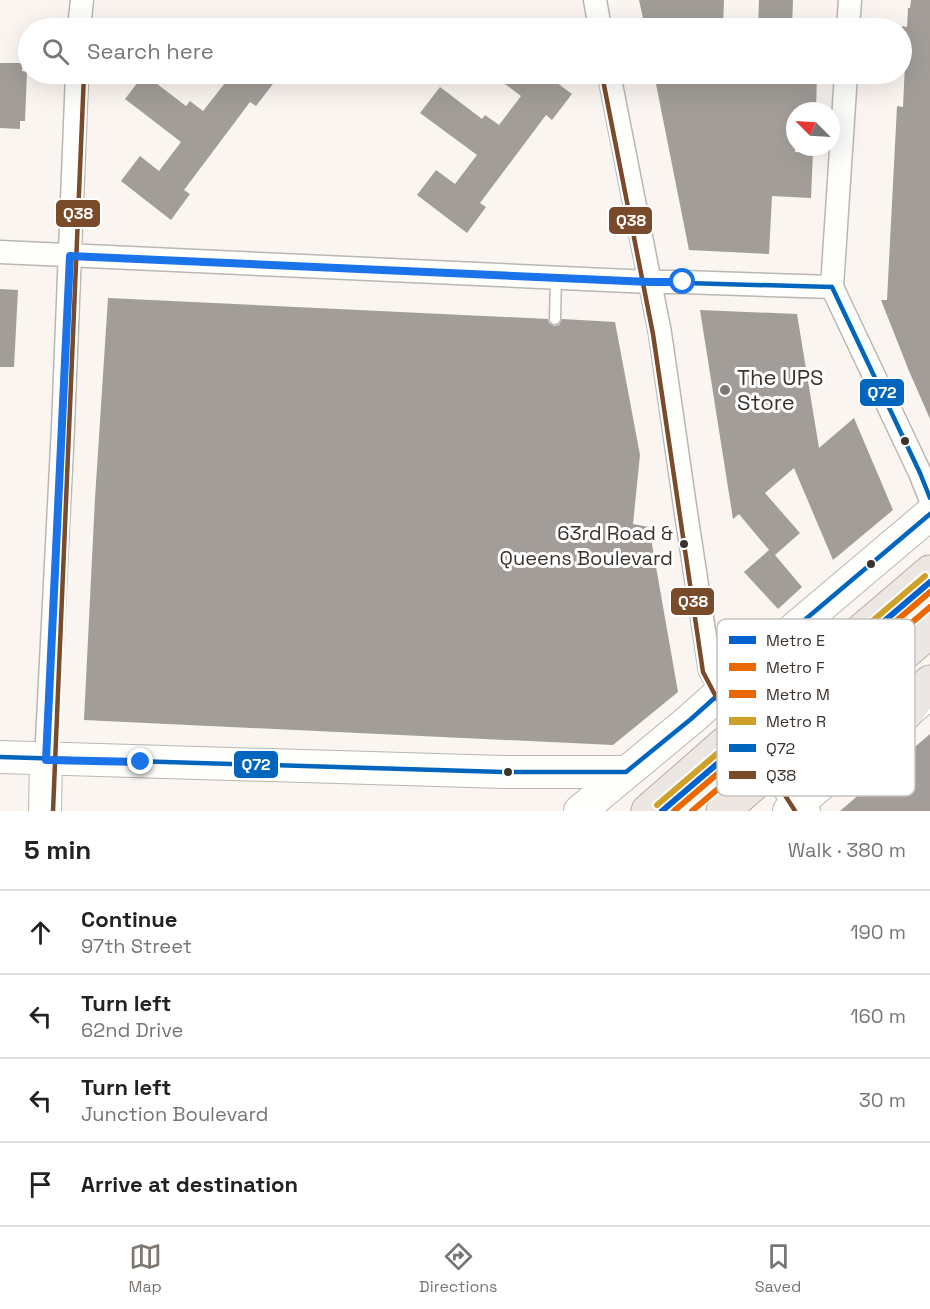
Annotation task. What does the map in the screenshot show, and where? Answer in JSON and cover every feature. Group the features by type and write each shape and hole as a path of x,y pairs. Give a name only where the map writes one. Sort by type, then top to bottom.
{"main road":[{"path":"875,619 930,572"},
{"path":"915,644 930,631"},
{"path":"915,701 930,682"},
{"path":"648,811 717,751"},
{"path":"723,811 740,796"}],"street":[{"path":"75,0 78,18"},
{"path":"595,0 598,18"},
{"path":"849,18 850,0"},
{"path":"45,811 77,84"},
{"path":"611,84 660,333 710,670 717,682"},
{"path":"845,84 832,287 930,498"},
{"path":"0,252 650,282 832,287"},
{"path":"807,619 930,514"},
{"path":"915,706 930,693"},
{"path":"580,811 717,696"},
{"path":"0,757 502,772 626,772"},
{"path":"797,808 811,796"}],"lane":[{"path":"555,319 556,277"}],"building":[{"path":"639,0 724,0 723,18 643,18"},
{"path":"759,0 793,0 792,18 758,18"},
{"path":"911,0 930,0 930,419 881,300 887,300 897,106 903,107 904,84 912,84 912,18 907,18 908,8 910,8"},
{"path":"0,63 18,63 18,84 27,84 25,121 20,121 20,129 0,128"},
{"path":"136,84 157,84 186,106 190,101 203,111 224,84 273,84 256,106 250,102 184,190 190,194 171,220 121,181 140,156 159,171 181,142 125,99"},
{"path":"505,84 558,84 572,94 552,120 546,115 480,203 486,207 467,233 417,195 436,170 455,184 477,155 420,113 440,87 482,119 485,115 499,125 521,96"},
{"path":"656,84 817,84 816,102 786,102 786,156 813,156 811,198 772,196 769,254 689,250"},
{"path":"0,289 18,290 14,367 0,367"},
{"path":"108,298 548,319 549,323 554,326 559,325 562,319 615,322 640,455 633,524 649,527 678,692 613,745 84,720"},
{"path":"700,310 797,314 819,448 854,418 893,510 833,560 794,468 765,493 800,533 775,555 802,587 778,609 744,572 769,550 739,514 733,519"},
{"path":"930,734 930,811 840,811 858,796 915,796 915,747"}],"metro line":[{"name":"R","path":"875,619 925,576"},
{"name":"E","path":"887,619 930,582"},
{"name":"M","path":"898,619 930,592"},
{"name":"F","path":"915,620 930,607"},
{"name":"R","path":"657,805 717,754"},
{"name":"E","path":"662,811 717,764"},
{"name":"M","path":"674,811 717,774"},
{"name":"F","path":"692,811 717,790"}],"transit line":[{"name":"Q38","path":"53,811 84,84"},
{"name":"Q38","path":"604,84 653,334 703,672 717,699"},
{"name":"Q72","path":"46,760 70,256 650,282 832,287"},
{"name":"Q72","path":"832,287 930,498"},
{"name":"Q72","path":"806,619 930,514"},
{"name":"Q72","path":"0,757 503,772 626,772 717,696"},
{"name":"Q38","path":"785,796 795,811"}],"place":[{"name":"The UPS Store","path":"725,390"},
{"name":"63rd Road & Queens Boulevard","path":"684,544"}],"route":[{"path":"141,762 46,760 70,256 683,282"}]}
